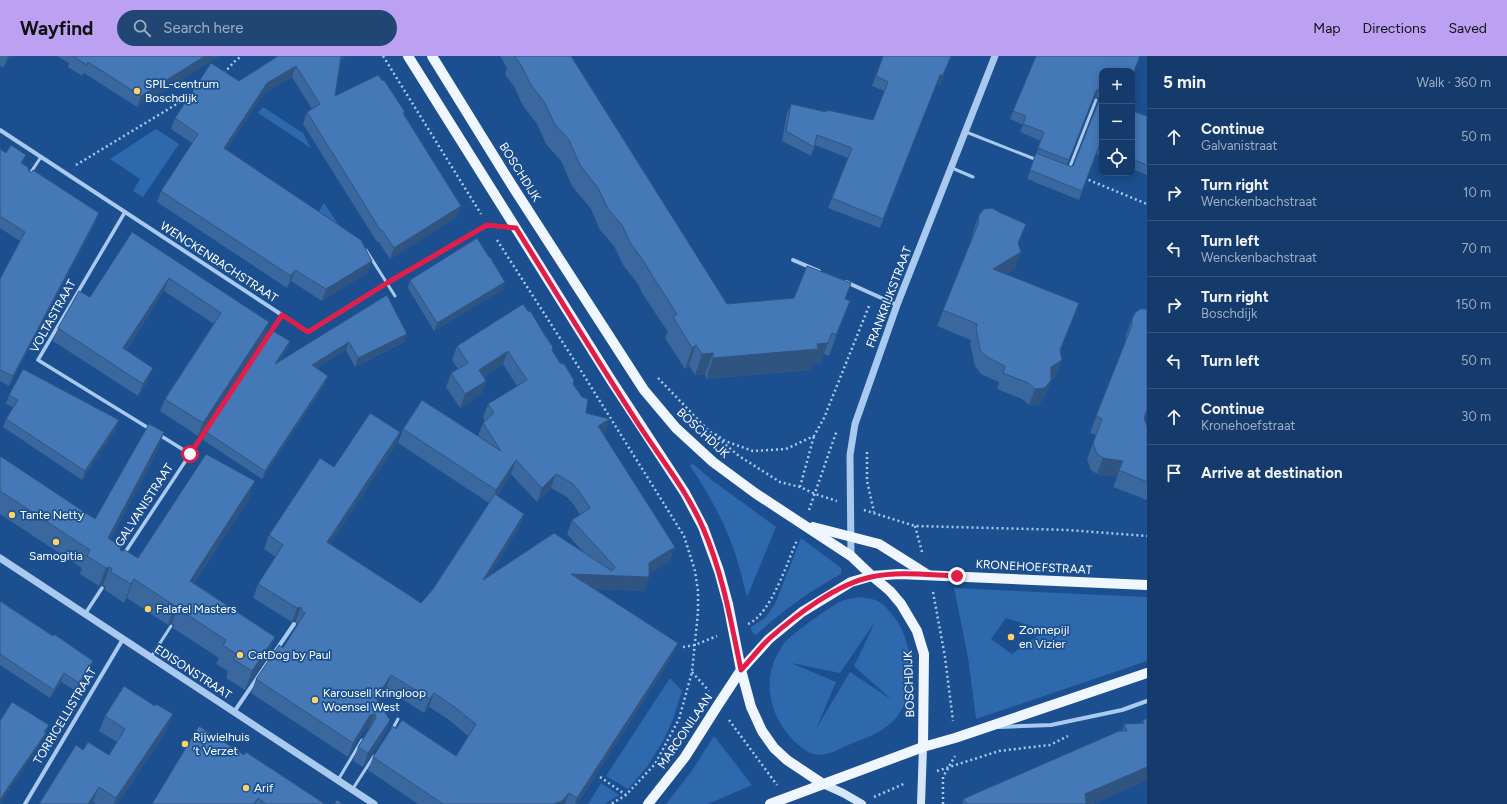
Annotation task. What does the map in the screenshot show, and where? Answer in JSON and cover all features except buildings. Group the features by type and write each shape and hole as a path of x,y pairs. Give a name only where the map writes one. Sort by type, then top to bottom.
{"main road":[{"path":"408,56 640,426 685,493 703,527 719,570 741,670 751,707 762,731 774,748 796,767 823,784 843,793 861,804"},
{"name":"BOSCHDIJK","path":"432,56 644,390 676,428 713,462 755,493 851,556 890,591 901,604 917,631 924,654 921,804"},
{"path":"804,524 879,544 928,575"},
{"name":"KRONEHOEFSTRAAT","path":"872,576 899,574 1147,585"},
{"name":"MARCONILAAN","path":"648,804 685,757 741,670 769,639 802,612 851,582 872,576"},
{"path":"770,804 923,747 1147,673"}],"street":[{"name":"FRANKRIJKSTRAAT","path":"851,556 850,455 855,424 897,305 996,56"},
{"name":"WENCKENBACHSTRAAT","path":"0,130 308,332 387,283 487,225 516,228"},
{"name":"VOLTASTRAAT","path":"125,212 38,360 190,454"},
{"path":"793,260 823,272"},
{"path":"845,282 897,305"},
{"name":"GALVANISTRAAT","path":"120,560 282,315"},
{"name":"EDISONSTRAAT","path":"0,558 374,804"},
{"path":"86,614 102,588"},
{"path":"234,712 294,624"},
{"name":"TORRICELLISTRAAT","path":"25,804 123,639"},
{"path":"984,728 1051,725 1122,710 1147,701"}],"lane":[{"path":"1068,172 1096,100"},
{"path":"966,132 1038,160"},
{"path":"27,179 41,157"},
{"path":"952,168 973,177"},
{"path":"362,243 395,296"},
{"path":"151,657 171,626"},
{"path":"390,732 398,719"},
{"path":"338,780 365,736"},
{"path":"352,790 377,751"}],"path":[{"path":"222,75 236,60 242,56"},
{"path":"64,172 190,96"},
{"path":"1068,172 1147,204"},
{"path":"800,487 814,436 824,418 874,295"},
{"name":"BOSCHDIJK","path":"655,375 707,429 739,456 780,482 800,487 814,494"},
{"path":"607,413 684,536 688,546 695,571 698,591 695,645"},
{"path":"683,647 695,645 755,620 769,603 804,524 838,428 855,424"},
{"path":"707,429 725,441 753,451 786,449 814,436"},
{"path":"915,526 1068,530 1147,536"},
{"name":"MARCONILAAN","path":"611,804 626,795 655,764 679,719 692,672 695,645"},
{"path":"692,672 704,685 787,798"},
{"path":"861,804 922,775 949,768 999,751 1050,745 1069,736"},
{"path":"943,804 943,777 949,768"},
{"path":"600,777 626,795"}],"shaded area":[{"path":"263,107 303,133 311,148 258,113"},
{"path":"156,129 179,144 143,197 133,191 140,179 110,159"},
{"path":"324,203 347,237 316,216"},
{"path":"692,463 713,481 776,527 747,597 737,559 729,537 721,518 690,466"},
{"path":"801,538 841,568 841,574 818,587 797,602 756,635 752,632 751,627 765,618 775,604"},
{"path":"954,588 1147,597 1147,661 976,719 968,657","holes":["1006,618 1044,630 1012,654 991,639"]},
{"path":"859,597 872,599 884,605 898,623 905,637 911,668 907,699 900,712 891,723 871,736 833,752 818,755 813,754 795,742 778,719 770,693 770,675 772,666 783,644 796,632 836,604 844,600","holes":["875,622 854,666 892,700 850,672 816,729 836,682 791,663 840,673"]},
{"path":"670,678 682,691 672,722 663,741 647,767 628,789 606,776"},
{"path":"714,736 752,785 708,804 666,804 693,769"},
{"path":"601,783 619,795 605,804 588,804"}],"place":[{"name":"SPIL-centrum Boschdijk","path":"137,91"},
{"name":"Tante Netty","path":"12,515"},
{"name":"Samogitia","path":"56,542"},
{"name":"Falafel Masters","path":"148,609"},
{"name":"Zonnepijl en Vizier","path":"1011,637"},
{"name":"CatDog by Paul","path":"240,655"},
{"name":"Karousell Kringloop Woensel West","path":"315,700"},
{"name":"Rijwielhuis ‘t Verzet","path":"185,744"},
{"name":"Arif","path":"246,788"}],"route":[{"path":"190,454 282,315 308,332 387,283 487,225 516,228 640,426 685,493 703,527 719,570 728,604 741,670 769,639 802,612 851,582 872,576 899,574 957,576"}]}
